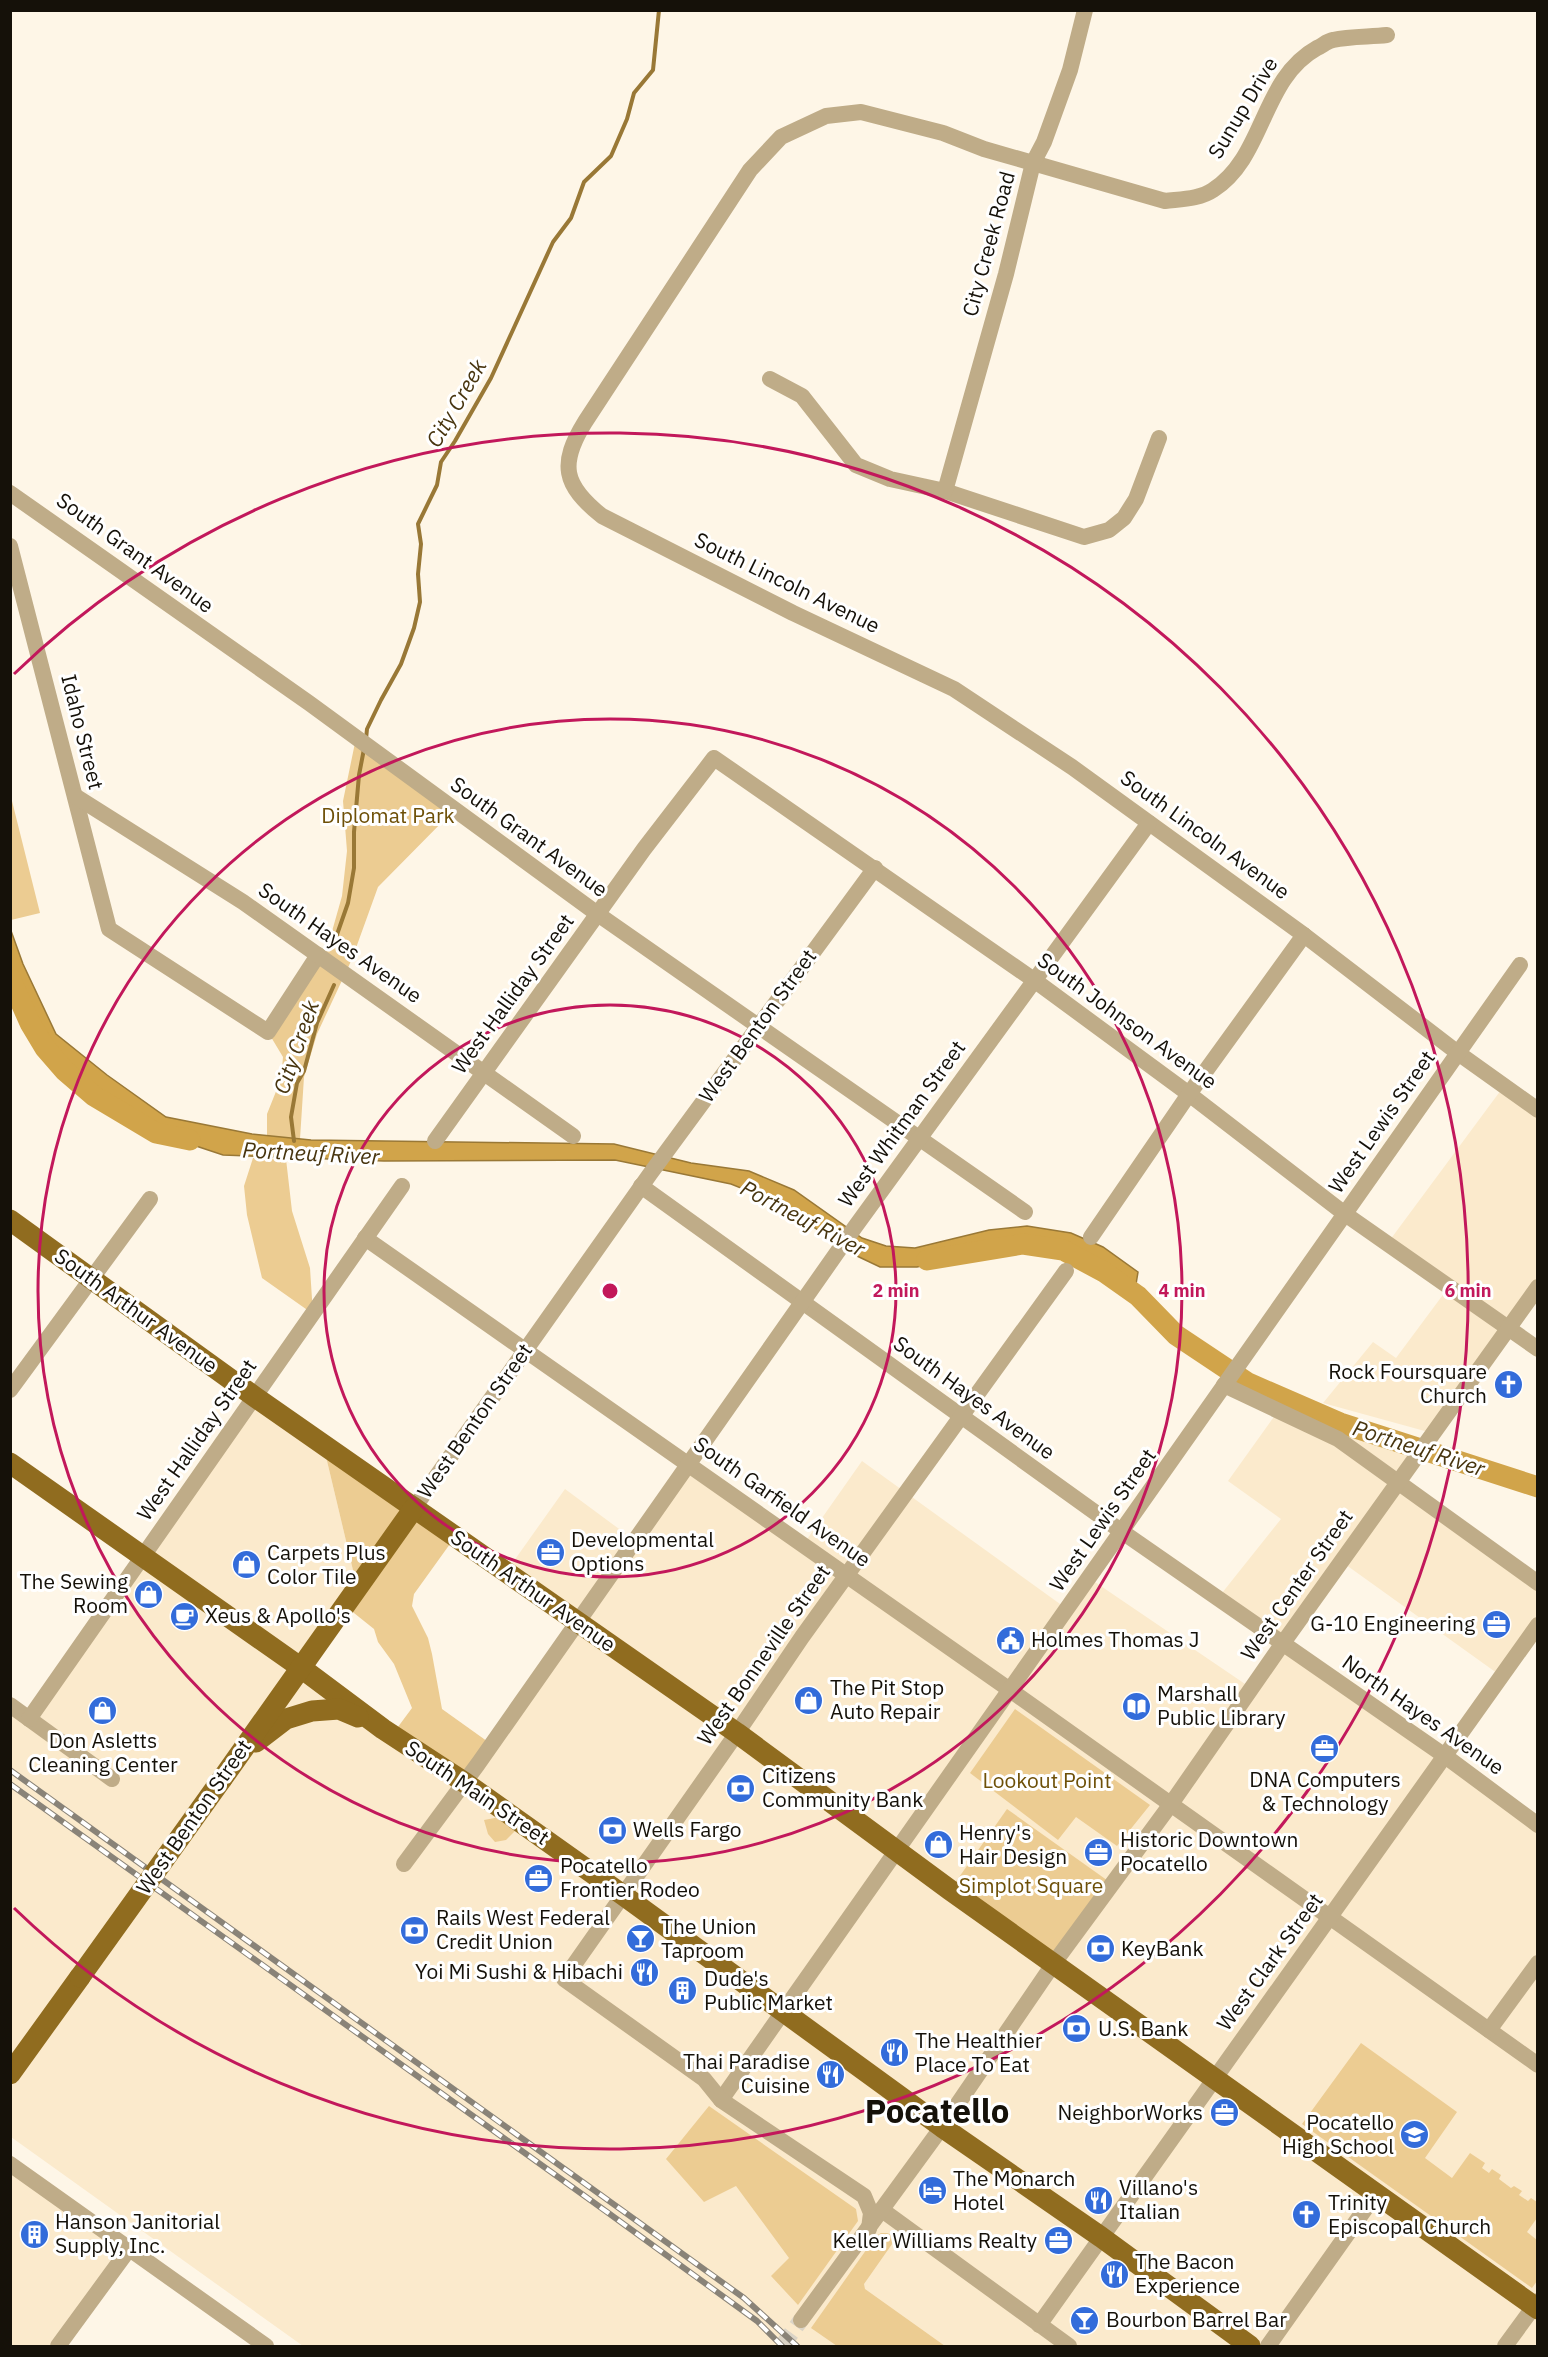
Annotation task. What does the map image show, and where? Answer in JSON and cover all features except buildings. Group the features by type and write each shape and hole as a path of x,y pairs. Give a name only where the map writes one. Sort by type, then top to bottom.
{"main road":[{"name":"South Arthur Avenue","path":"10,1220 255,1396 737,1733 1214,2079 1536,2305"},
{"name":"South Main Street","path":"10,1463 300,1667 383,1729 464,1782 623,1895 942,2127 1101,2237 1250,2346"},
{"name":"West Benton Street","path":"10,2074 414,1508"},
{"path":"235,1760 286,1719 312,1711 339,1709 383,1729"}],"street":[{"name":"City Creek Road","path":"945,491 1009,262 1033,163 1044,142 1070,70 1085,10"},
{"name":"Sunup Drive","path":"1033,163 1165,201 1188,199 1213,190 1234,170 1251,143 1276,89 1302,56 1331,40 1387,35"},
{"name":"South Lincoln Avenue","path":"1033,163 984,149 943,133 861,112 826,116 781,137 750,170 585,422 569,452 568,464 571,480 579,494 602,516 793,613 954,689 1072,766 1304,935 1458,1053 1538,1110"},
{"path":"771,379 802,396 856,465 890,479 945,491 1084,537 1109,530 1124,518 1136,499 1159,438"},
{"name":"South Grant Avenue","path":"10,493 356,738 599,915 1025,1212"},
{"name":"Idaho Street","path":"10,546 13,565 39,651 109,929 268,1032 318,955"},
{"name":"West Halliday Street","path":"435,1141 599,915 644,849 714,758"},
{"name":"South Johnson Avenue","path":"714,758 1034,980 1189,1094 1345,1214 1538,1349"},
{"name":"South Hayes Avenue","path":"75,796 243,902 573,1136"},
{"name":"West Whitman Street","path":"404,1864 578,1622 855,1227 1149,823"},
{"name":"West Benton Street","path":"414,1508 645,1180 875,868"},
{"path":"1091,1237 1189,1094 1304,935"},
{"name":"West Lewis Street","path":"721,2100 1520,965"},
{"name":"South Hayes Avenue","path":"645,1180 802,1302 1121,1531 1283,1643"},
{"name":"West Halliday Street","path":"29,1719 402,1186"},
{"path":"10,1390 150,1198"},
{"name":"South Garfield Avenue","path":"365,1238 847,1575 1538,2065"},
{"name":"West Bonneville Street","path":"721,2100 704,2079 564,1979 737,1733 802,1636 1066,1271"},
{"name":"West Center Street","path":"801,2320 942,2127 1054,1964 1171,1804 1414,1458 1538,1287"},
{"path":"1224,1385 1338,1439 1538,1583"},
{"name":"West Clark Street","path":"1039,2325 1538,1625"},
{"name":"North Hayes Avenue","path":"1283,1643 1445,1756 1538,1825"},
{"path":"10,1705 112,1779"},
{"path":"1489,2030 1538,1963"},
{"path":"721,2100 864,2196 881,2196 899,2187"},
{"path":"10,2164 266,2346"},
{"path":"1268,2346 1375,2194"},
{"path":"864,2196 870,2213 869,2229"},
{"path":"882,2210 1069,2346"},
{"path":"58,2346 129,2249"},
{"path":"1505,2346 1536,2305"}],"shaded area":[{"path":"1504,1086 1537,1110 1537,1288 1432,1433 1323,1403 1373,1342 1396,1358 1448,1288 1387,1244"},
{"path":"255,1397 323,1444 357,1587 300,1667 464,1782 577,1622 506,1572 565,1489 634,1540 688,1464 803,1545 862,1461 1067,1609 1089,1578 1251,1688 1283,1643 1537,1824 1537,2346 303,2346 11,2137 11,1705 29,1718"},
{"path":"1283,1404 1414,1458 1397,1482 1537,1583 1537,1625 1501,1676 1342,1562 1283,1643 1218,1598 1281,1519 1228,1481"},
{"path":"10,2163 129,2249 58,2346 11,2346"}],"green space":[{"name":"Diplomat Park","path":"356,738 454,810 378,887 352,959 317,1034 304,1077 300,1139 267,1136 267,1114 281,1079 283,1057 268,1032 324,958 329,942 342,896 347,851 343,801"},
{"path":"11,797 40,913 10,920"},
{"path":"253,1158 286,1159 292,1211 310,1268 313,1314 262,1278 247,1215 244,1186"},
{"path":"323,1444 455,1537 414,1594 412,1606 428,1638 442,1709 491,1744 464,1782 392,1735 412,1708 394,1664 378,1642 374,1629 344,1605 357,1587"},
{"name":"Lookout Point","path":"1015,1709 1150,1805 1117,1846 1076,1817 1058,1840 970,1773"},
{"name":"Simplot Square","path":"1007,1809 1111,1883 1054,1963 950,1890"},
{"path":"500,1817 515,1831 506,1840 495,1842 488,1834 484,1820"},
{"path":"1361,2043 1457,2112 1425,2158 1452,2178 1470,2153 1485,2163 1482,2168 1489,2173 1492,2169 1501,2175 1499,2179 1511,2188 1514,2186 1522,2191 1519,2195 1528,2201 1531,2198 1537,2202 1537,2218 1527,2232 1537,2240 1537,2281 1532,2288 1302,2124"},
{"path":"709,2106 856,2209 858,2221 798,2305 771,2276 789,2258 736,2186 704,2202 666,2159"},
{"path":"881,2233 897,2237 864,2284 865,2289 945,2346 837,2346 811,2328 876,2236"}],"water":[{"path":"10,928 23,964 56,1034 107,1075 166,1117 252,1134 311,1140 614,1144 691,1163 749,1171 794,1190 862,1238 886,1246 915,1248 989,1230 1027,1226 1071,1233 1103,1247 1138,1272 1134,1296 1084,1253 1030,1238 983,1242 939,1262 917,1267 880,1267 857,1256 776,1202 731,1184 615,1160 384,1161 223,1155 163,1135 94,1096 39,1039 11,976"}],"waterway":[{"name":"City Creek","path":"366,739 367,729 401,664 414,628 420,602 418,574 421,544 418,524 437,485 441,462 491,378 553,242 571,218 584,182 611,156 627,119 634,93 653,70 659,10"},
{"name":"City Creek","path":"334,943 348,903 354,868 354,832 359,775 364,749"},
{"name":"Portneuf River","path":"10,978 30,1023 45,1048 65,1071 94,1096 156,1133 190,1140"},
{"name":"City Creek","path":"294,1141 291,1117 297,1083 304,1071 317,1023 334,985"},
{"name":"Portneuf River","path":"927,1260 1023,1244 1063,1250 1104,1272 1138,1296 1176,1335 1248,1383 1340,1423 1538,1487"}],"tunnel":[{"path":"782,2346 801,2320"}],"railway":[{"path":"10,1770 744,2298 797,2346"},
{"path":"10,1784 757,2321 782,2346"}],"place":[{"name":"Rock Foursquare Church","path":"1508,1384"},
{"name":"Developmental Options","path":"550,1552"},
{"name":"Carpets Plus Color Tile","path":"246,1565"},
{"name":"The Sewing Room","path":"149,1594"},
{"name":"Xeus & Apollo's","path":"184,1616"},
{"name":"G-10 Engineering","path":"1496,1624"},
{"name":"Holmes Thomas J","path":"1010,1640"},
{"name":"The Pit Stop Auto Repair","path":"809,1700"},
{"name":"Marshall Public Library","path":"1136,1706"},
{"name":"Don Asletts Cleaning Center","path":"103,1710"},
{"name":"DNA Computers & Technology","path":"1325,1749"},
{"name":"Citizens Community Bank","path":"741,1788"},
{"name":"Wells Fargo","path":"612,1830"},
{"name":"Henry's Hair Design","path":"938,1845"},
{"name":"Historic Downtown Pocatello","path":"1099,1852"},
{"name":"Pocatello Frontier Rodeo","path":"539,1878"},
{"name":"Rails West Federal Credit Union","path":"415,1930"},
{"name":"The Union Taproom","path":"640,1939"},
{"name":"KeyBank","path":"1100,1949"},
{"name":"Yoi Mi Sushi & Hibachi","path":"644,1972"},
{"name":"Dude's Public Market","path":"683,1991"},
{"name":"U.S. Bank","path":"1077,2029"},
{"name":"The Healthier Place To Eat","path":"894,2053"},
{"name":"Thai Paradise Cuisine","path":"831,2074"},
{"name":"NeighborWorks","path":"1224,2113"},
{"name":"Pocatello High School","path":"1415,2135"},
{"name":"The Monarch Hotel","path":"932,2191"},
{"name":"Villano's Italian","path":"1098,2200"},
{"name":"Trinity Episcopal Church","path":"1307,2215"},
{"name":"Hanson Janitorial Supply, Inc.","path":"34,2234"},
{"name":"Keller Williams Realty","path":"1058,2241"},
{"name":"The Bacon Experience","path":"1114,2274"},
{"name":"Bourbon Barrel Bar","path":"1085,2320"}],"district":[{"name":"Pocatello","path":"937,2111"}]}
